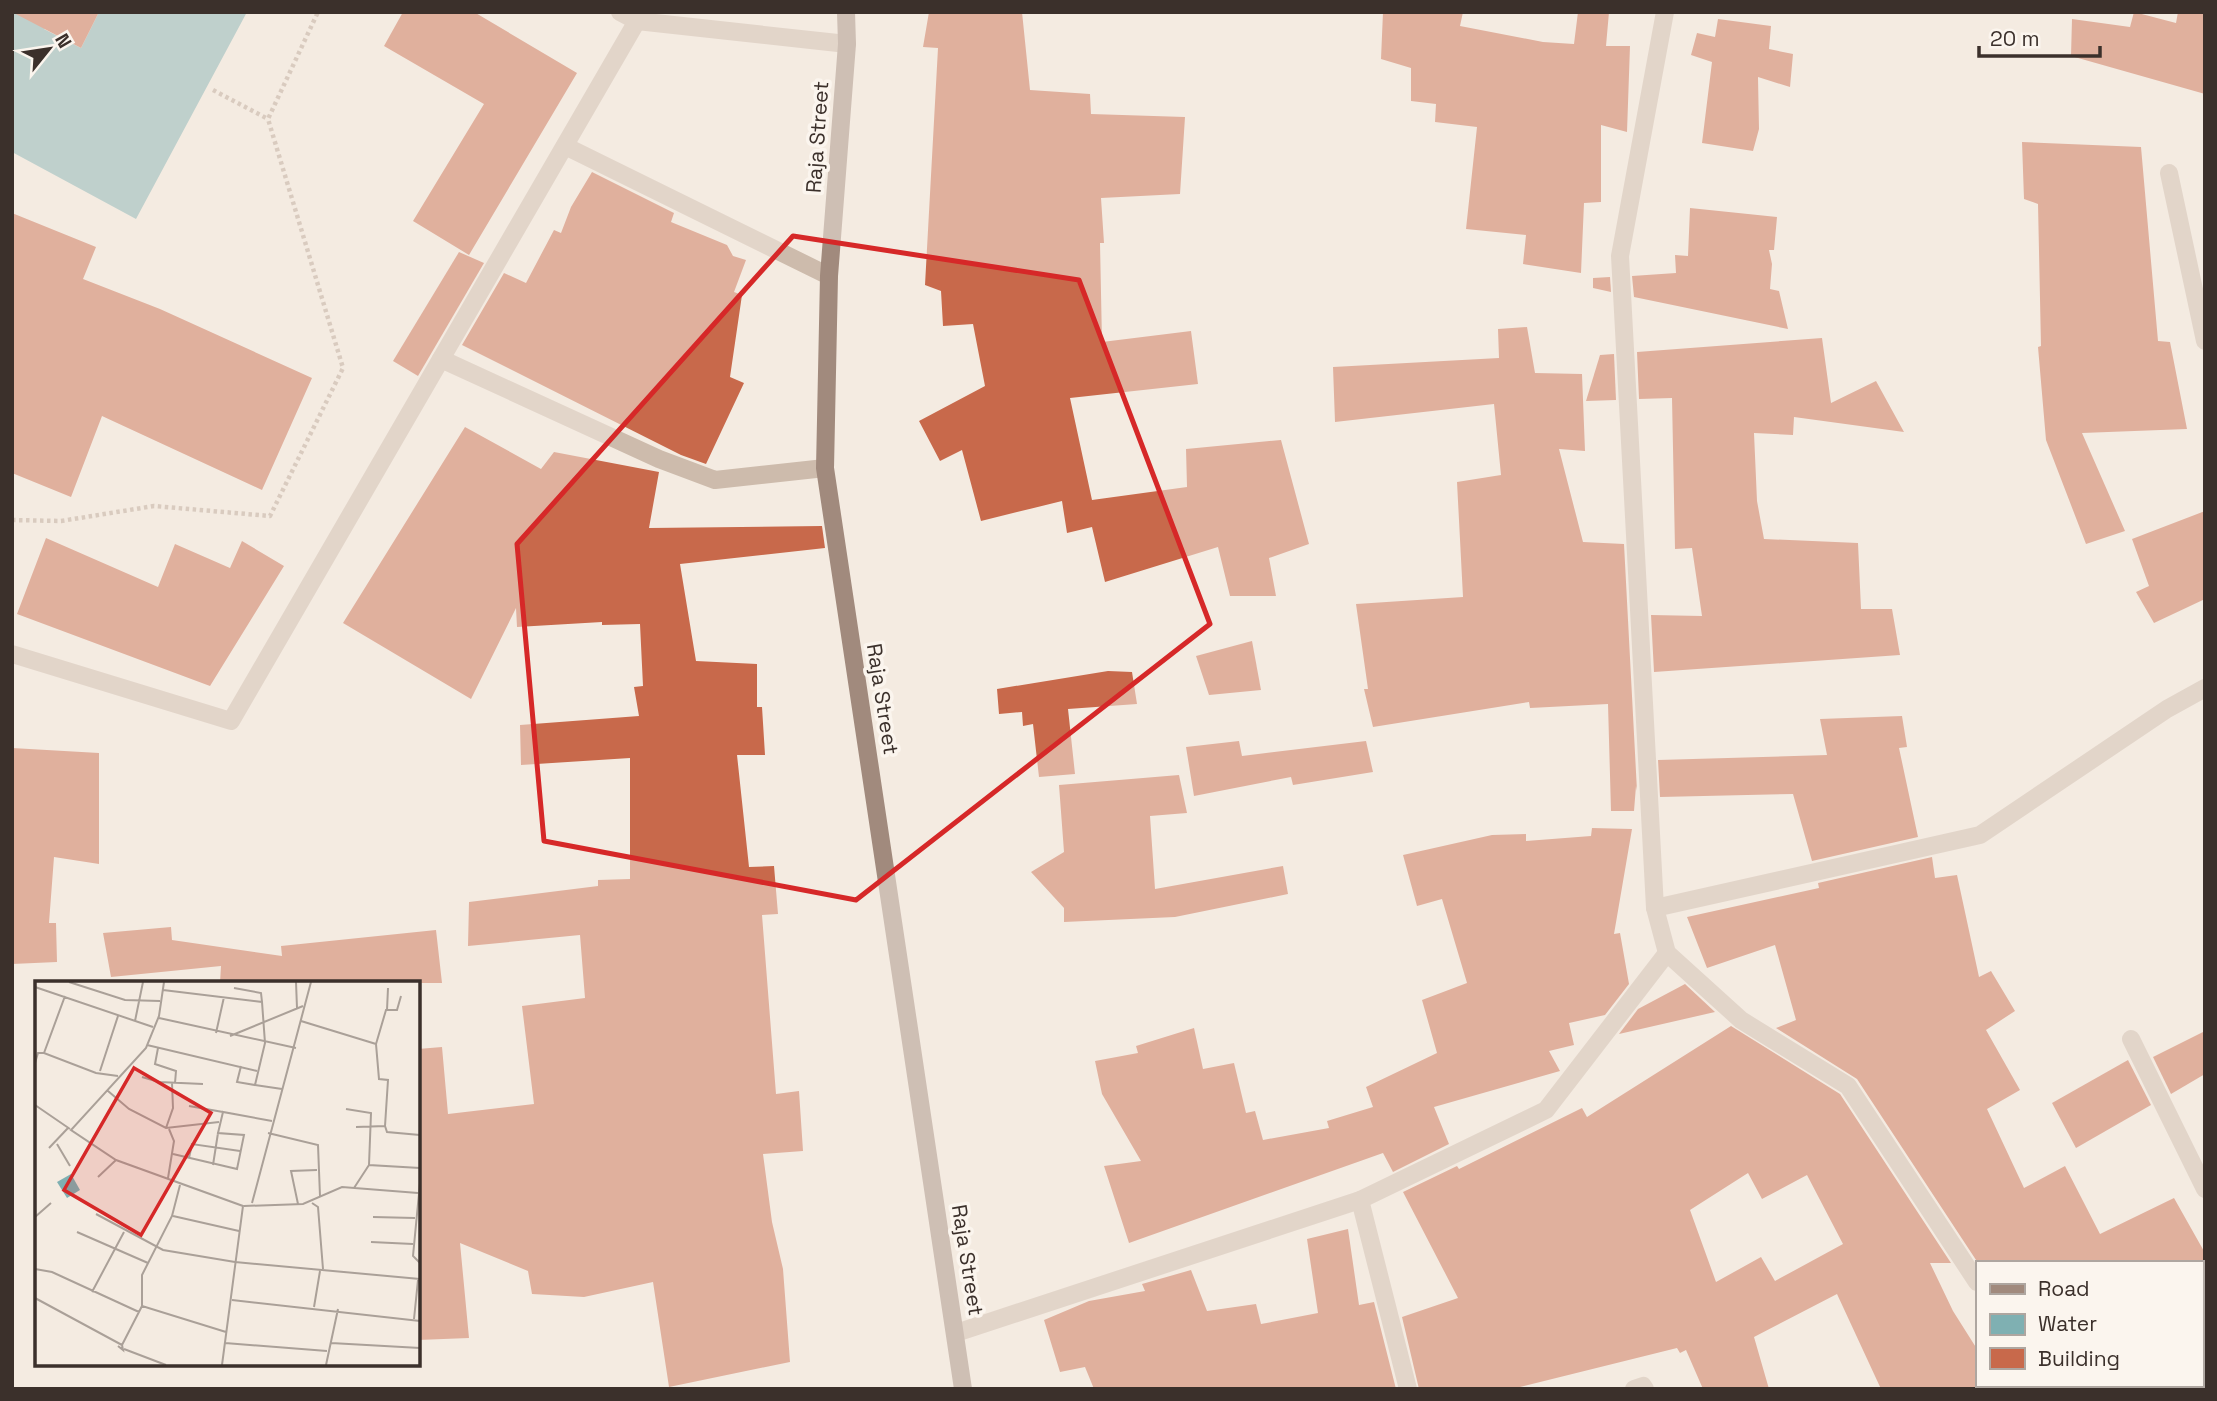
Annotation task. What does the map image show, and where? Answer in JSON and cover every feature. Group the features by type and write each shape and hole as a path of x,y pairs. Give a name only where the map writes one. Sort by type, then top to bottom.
{"main road":[{"name":"Raja Street","path":"846,12 847,44 829,276 825,468 963,1389"}],"street":[{"path":"620,12 637,21 847,44"},
{"path":"1665,12 1620,256 1655,908 1667,953 1741,1020 1848,1087 1976,1280"},
{"path":"12,654 231,721 637,21"},
{"path":"565,146 829,276"},
{"path":"2169,173 2205,341"},
{"path":"441,359 659,459 715,480 825,468"},
{"path":"1655,908 1980,835 2167,709 2205,688"},
{"path":"956,1333 1360,1200 1546,1110 1667,953"},
{"path":"2131,1040 2205,1189"},
{"path":"1360,1200 1408,1389"},
{"path":"1634,1389 1643,1386 1645,1389"}],"path":[{"path":"12,520 61,521 154,506 270,516 343,368 268,119 318,12"},
{"path":"212,90 268,119"}],"highlighted area":[{"path":"793,236 1079,280 1210,624 856,900 544,841 517,544"}],"water":[{"path":"12,12 52,12 44,29 81,48 99,12 247,12 136,219 12,152"}],"building":[{"path":"12,12 99,12 81,48"},
{"path":"403,12 474,12 577,73 469,255 413,221 484,104 384,46"},
{"path":"929,12 1022,12 1030,90 1090,94 1091,114 1185,117 1180,194 1101,198 1104,243 1100,243 1102,342 1191,331 1198,384 1070,398 1092,500 1187,487 1186,449 1281,440 1309,544 1269,558 1276,596 1230,596 1218,547 1105,582 1092,527 1067,533 1062,501 981,521 962,450 940,461 919,421 985,386 973,324 943,326 941,291 925,285 938,48 923,47"},
{"path":"1383,12 1463,12 1460,26 1543,42 1574,44 1578,12 1609,12 1606,46 1630,46 1627,132 1601,125 1601,202 1584,203 1581,273 1523,264 1526,235 1466,229 1477,127 1435,122 1436,104 1411,101 1411,68 1381,59"},
{"path":"2134,12 2176,23 2178,12 2205,12 2205,94 2071,56 2072,19 2130,27"},
{"path":"1718,19 1771,26 1769,49 1793,54 1790,87 1758,77 1759,129 1753,151 1702,143 1712,62 1691,55 1697,33 1715,37"},
{"path":"2022,142 2141,147 2158,341 2170,342 2187,429 2082,433 2125,531 2086,544 2046,440 2038,347 2041,346 2038,204 2024,199"},
{"path":"592,172 674,213 671,222 727,245 733,256 746,260 734,292 742,295 730,377 744,383 706,464 681,455 462,345 504,273 526,283 554,230 561,233 571,207"},
{"path":"1690,208 1777,217 1774,250 1769,250 1772,264 1770,289 1779,291 1788,329 1634,297 1632,276 1676,273 1675,255 1688,256"},
{"path":"12,213 96,247 83,279 160,309 312,378 262,490 102,416 71,497 12,473"},
{"path":"459,252 484,263 418,376 393,361"},
{"path":"1610,277 1611,292 1593,288 1593,278"},
{"path":"1527,327 1535,373 1582,374 1585,451 1559,449 1583,542 1624,544 1637,791 1636,786 1634,811 1611,811 1608,704 1530,708 1529,702 1373,727 1364,689 1368,689 1356,604 1463,597 1457,482 1501,475 1494,404 1335,422 1333,367 1499,358 1498,329"},
{"path":"1822,338 1831,403 1876,381 1904,432 1794,417 1793,435 1754,433 1757,501 1764,539 1858,543 1861,609 1892,609 1900,655 1654,672 1651,615 1702,616 1692,548 1675,549 1672,398 1639,399 1637,352"},
{"path":"1614,354 1616,400 1586,401 1600,355"},
{"path":"465,427 541,469 554,452 659,472 649,528 822,526 825,548 680,564 696,661 757,664 757,707 762,707 765,755 737,755 749,867 774,866 778,914 762,915 776,1094 799,1091 803,1151 763,1154 772,1222 783,1269 790,1362 669,1387 653,1282 584,1297 532,1294 528,1271 460,1243 469,1338 420,1340 420,1049 442,1047 448,1114 534,1104 522,1006 585,998 580,935 468,946 469,902 598,886 598,880 630,879 630,758 521,765 520,725 639,716 634,687 643,686 640,624 602,625 602,622 517,627 516,608 471,699 343,623"},
{"path":"2205,511 2205,599 2154,623 2136,592 2149,586 2132,539"},
{"path":"46,538 158,587 175,544 230,568 242,541 284,566 210,686 17,614"},
{"path":"1252,641 1261,690 1209,695 1196,656"},
{"path":"1108,671 1132,672 1137,704 1068,709 1075,774 1039,777 1033,724 1023,726 1022,712 999,714 997,689"},
{"path":"1902,716 1907,747 1899,748 1918,837 1812,861 1793,794 1660,797 1658,760 1827,755 1820,719"},
{"path":"1239,741 1242,756 1366,741 1373,772 1293,785 1291,777 1194,796 1186,747"},
{"path":"12,748 99,753 99,864 54,857 49,923 56,923 57,962 12,964"},
{"path":"1179,775 1187,813 1150,816 1155,889 1283,866 1288,894 1175,917 1064,922 1064,908 1031,872 1064,852 1059,785"},
{"path":"1592,828 1632,829 1614,934 1620,933 1629,984 1605,1015 1569,1023 1574,1045 1549,1051 1560,1071 1434,1107 1449,1144 1393,1172 1383,1153 1129,1243 1104,1166 1141,1161 1102,1094 1095,1061 1138,1053 1136,1046 1194,1028 1203,1069 1234,1063 1246,1113 1255,1111 1263,1140 1329,1128 1327,1121 1373,1107 1366,1087 1437,1053 1422,1000 1467,983 1442,899 1417,906 1403,855 1492,835 1526,834 1526,841 1591,836"},
{"path":"1932,857 1935,878 1957,875 1979,977 1991,971 2015,1011 1986,1030 2020,1090 1987,1109 2024,1188 2065,1166 2100,1234 2174,1198 2205,1253 2205,1263 1977,1261 1857,1079 1776,1028 1796,1020 1775,945 1707,968 1687,917 1819,888 1818,883"},
{"path":"171,927 172,940 282,956 281,946 436,930 442,983 220,981 221,966 111,977 103,933"},
{"path":"1685,984 1715,1012 1619,1034 1638,1009"},
{"path":"1731,1026 1840,1094 1951,1263 1930,1263 1953,1311 1976,1347 1977,1389 1881,1389 1837,1294 1754,1337 1769,1389 1703,1389 1686,1350 1680,1353 1677,1348 1512,1389 1419,1389 1402,1317 1458,1298 1403,1192 1457,1166 1459,1169 1582,1108 1587,1117","holes":["1748,1173 1762,1199 1807,1175 1843,1244 1775,1281 1761,1257 1716,1282 1690,1210"]},
{"path":"2205,1031 2205,1074 2171,1094 2153,1057"},
{"path":"2128,1060 2151,1105 2076,1148 2052,1103"},
{"path":"1348,1229 1359,1305 1374,1302 1396,1389 1094,1389 1085,1367 1060,1372 1044,1320 1089,1301 1145,1291 1142,1284 1191,1270 1207,1311 1256,1304 1261,1324 1318,1313 1307,1239"}]}
